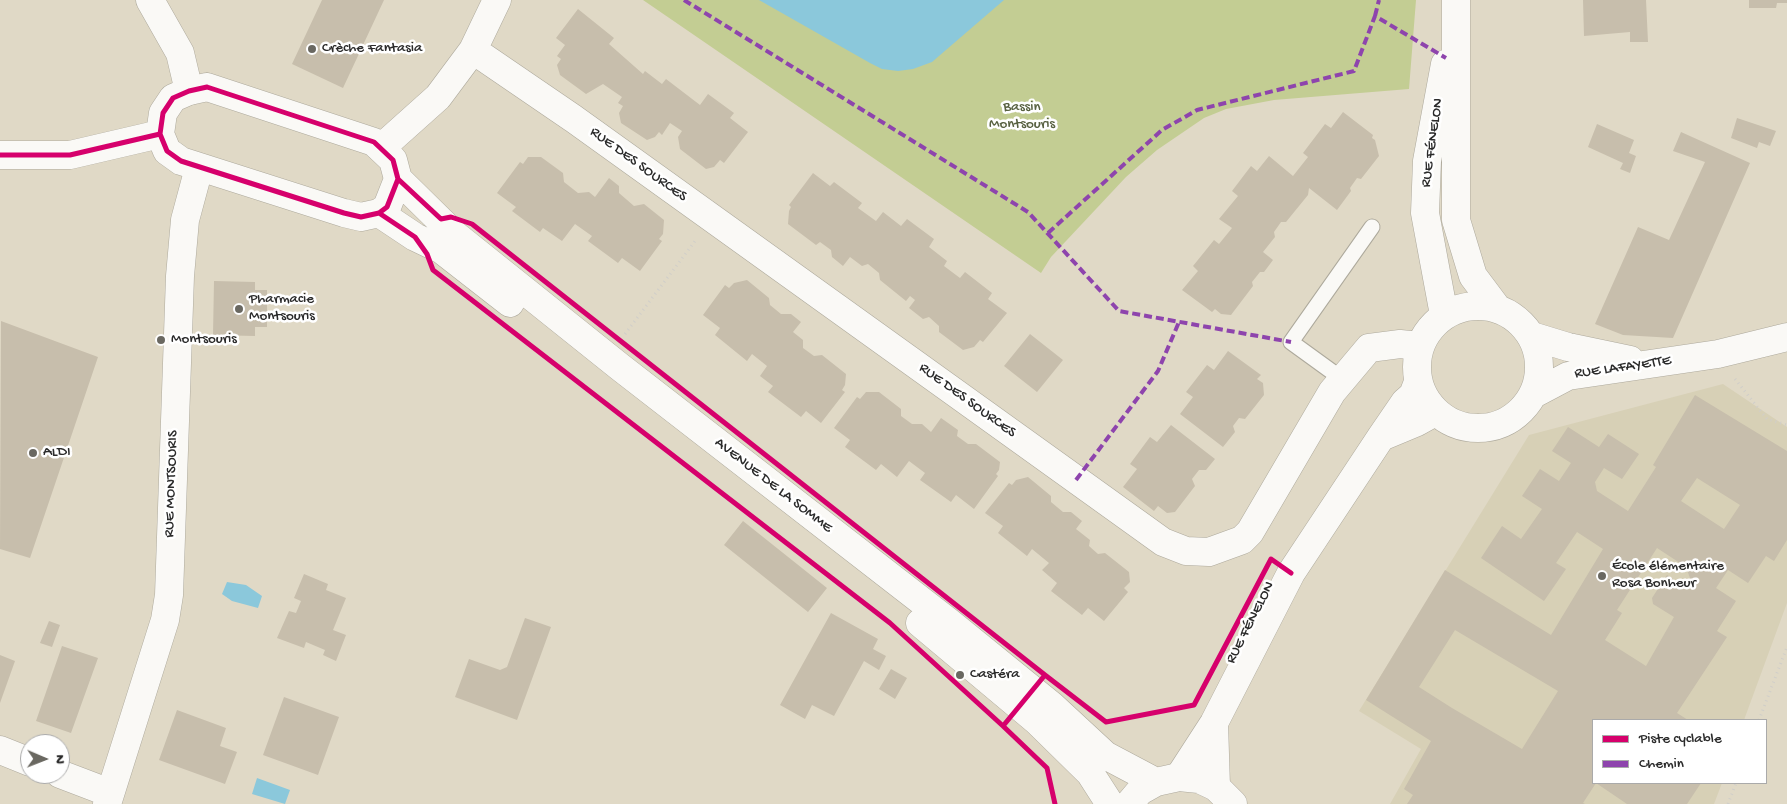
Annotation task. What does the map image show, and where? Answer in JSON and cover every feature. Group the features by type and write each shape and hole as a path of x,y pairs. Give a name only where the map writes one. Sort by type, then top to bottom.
{"street":[{"path":"150,0 180,53 189,91"},
{"path":"381,148 438,97 473,50 497,0"},
{"name":"RUE FÉNELON","path":"1456,0 1456,220 1473,276 1497,308"},
{"name":"RUE FÉNELON","path":"1444,315 1425,213 1427,161 1456,0"},
{"name":"RUE DES SOURCES","path":"473,50 719,223 1163,542 1186,551 1209,552 1242,540 1250,532 1332,392 1369,348 1400,344 1420,346"},
{"path":"207,87 374,142 393,160 398,179 387,207 379,214 361,216 344,213 181,161 167,151 160,134 163,113 173,98 189,91 207,87"},
{"path":"0,155 70,155 160,134"},
{"name":"RUE MONTSOURIS","path":"70,779 108,799 165,620 168,595 181,267 185,220 199,168"},
{"name":"AVENUE DE LA SOMME","path":"398,179 455,235 620,367 950,622 1051,705 1105,755 1167,779 1198,779 1224,796"},
{"name":"AVENUE DE LA SOMME","path":"379,214 442,250 939,638 1037,721 1084,766 1110,804"},
{"path":"1479,305 1497,308 1511,314 1532,336 1539,361 1539,375 1534,394 1523,409 1509,421 1492,427 1472,428 1459,425 1435,412 1418,382 1416,364 1420,346 1429,329 1444,315 1460,307 1479,305"},
{"name":"RUE LAFAYETTE","path":"1532,336 1568,347 1628,360 1686,359"},
{"name":"RUE LAFAYETTE","path":"1534,394 1568,376 1686,359 1787,337"},
{"name":"RUE FÉNELON","path":"1167,779 1214,723 1291,573 1405,402 1414,395 1418,382"},
{"path":"1381,437 1417,422 1435,412"},
{"name":"RUE FÉNELON","path":"1214,723 1224,796"},
{"path":"0,750 20,758"},
{"path":"1129,804 1140,791 1167,779"}],"lane":[{"path":"1342,379 1291,342 1372,227"}],"path":[{"path":"620,341 695,240 719,223"},
{"path":"1734,378 1767,419 1787,425"},
{"path":"1759,719 1787,647"},
{"path":"1728,804 1736,784"}],"shaded area":[{"path":"1723,384 1787,427 1787,603 1744,719 1592,719 1592,784 1722,784 1714,804 1390,804 1421,749 1359,711 1529,435"}],"green space":[{"name":"Bassin Montsouris","path":"643,0 1416,0 1409,89 1274,100 1226,109 1204,118 1157,150 1126,177 1051,257 1041,273"}],"water":[{"path":"759,0 1004,0 932,62 913,69 898,71 882,69 870,63"},
{"path":"227,582 246,585 262,596 258,608 232,601 222,594"},
{"path":"257,778 290,790 285,804 252,794"}],"building":[{"path":"322,0 384,0 343,88 292,64"},
{"path":"1583,0 1646,0 1648,42 1630,42 1630,32 1584,36"},
{"path":"1749,0 1787,0 1787,3 1777,3 1776,8 1749,8"},
{"path":"578,9 614,38 609,44 643,74 645,71 662,84 666,79 700,105 708,94 734,113 730,118 748,132 724,163 720,160 714,167 706,169 680,149 678,137 682,131 670,123 662,135 659,132 655,137 647,140 621,123 619,113 623,106 618,103 622,97 603,84 586,94 560,75 557,65 561,59 557,56 565,45 556,38"},
{"path":"1343,112 1373,135 1372,138 1375,140 1379,156 1361,179 1357,178 1350,188 1351,191 1337,210 1309,188 1308,195 1286,222 1281,222 1274,232 1275,237 1263,252 1273,260 1264,272 1260,272 1252,282 1253,286 1231,315 1221,314 1215,309 1212,312 1182,290 1198,271 1193,266 1214,240 1219,244 1232,228 1219,219 1238,196 1232,191 1251,166 1257,171 1269,156 1293,176 1308,157 1303,153 1325,124 1331,128"},
{"path":"1737,118 1776,131 1770,146 1759,142 1757,148 1731,138"},
{"path":"1597,124 1634,140 1629,153 1636,156 1630,173 1620,169 1623,163 1588,147"},
{"path":"1681,132 1750,163 1673,338 1623,335 1595,324 1638,227 1669,240 1705,162 1673,151"},
{"path":"528,157 541,157 563,173 564,182 578,193 589,192 595,197 609,178 619,186 619,193 634,206 644,204 664,220 663,234 659,239 662,241 640,271 622,258 618,263 588,241 592,236 575,224 562,241 543,228 540,232 512,211 516,207 497,193 520,162 523,164"},
{"path":"813,173 830,186 834,182 862,203 858,208 876,221 883,212 901,226 907,219 934,239 929,247 947,261 944,266 960,278 965,272 992,293 988,299 1007,313 983,342 980,340 974,347 963,350 939,332 939,326 929,317 923,319 909,308 915,300 910,296 906,301 880,280 879,273 868,264 862,266 850,257 843,266 832,257 831,250 820,242 816,245 788,224 791,207 789,205"},
{"path":"747,280 769,298 770,305 781,314 791,314 801,322 793,332 803,340 803,348 814,356 822,355 846,374 845,385 842,390 845,392 821,423 806,411 801,417 768,392 773,386 760,376 767,366 752,354 747,361 715,335 720,328 703,315 725,285 729,288 734,283"},
{"path":"214,281 255,282 255,290 267,290 267,327 255,327 255,336 213,335"},
{"name":"ALDI","path":"1,321 98,357 30,558 0,549"},
{"path":"1030,334 1063,360 1037,392 1004,366"},
{"path":"1228,351 1261,375 1257,379 1263,383 1264,395 1245,419 1239,418 1233,426 1235,432 1223,447 1180,414 1193,397 1186,392 1207,365 1214,370"},
{"path":"866,392 879,392 901,409 901,416 912,424 922,424 931,432 941,418 958,430 957,436 968,444 976,444 1000,462 999,470 996,474 998,476 974,509 956,495 951,502 920,480 925,473 909,461 897,477 881,464 876,470 845,447 850,440 834,428 857,397 860,399"},
{"path":"1695,395 1787,451 1787,540 1774,561 1766,556 1748,583 1728,570 1716,588 1736,601 1717,631 1727,637 1677,713 1686,719 1592,719 1592,784 1595,784 1583,803 1585,804 1407,804 1413,795 1404,789 1431,741 1366,700 1445,570 1551,635 1603,549 1577,532 1556,563 1566,569 1544,601 1481,558 1502,526 1521,539 1542,509 1522,496 1540,469 1559,481 1571,463 1552,451 1568,427 1599,447 1608,434 1639,454 1622,479 1604,468 1595,482 1597,491 1628,511 1656,467 1653,465","holes":["1697,478 1740,505 1724,529 1681,501","1657,548 1686,567 1690,578 1684,587 1667,575 1652,598 1653,604 1674,617 1646,666 1605,640 1622,613 1617,610","1455,630 1558,691 1522,749 1419,687"]},
{"path":"1171,425 1215,459 1206,470 1199,470 1192,479 1195,486 1175,512 1167,513 1158,506 1154,511 1123,487 1137,469 1130,464 1150,437 1157,442"},
{"path":"1028,477 1051,496 1051,502 1063,512 1071,512 1082,521 1076,529 1090,540 1089,546 1098,554 1105,553 1129,572 1130,582 1124,588 1128,592 1104,621 1088,608 1082,615 1051,591 1057,583 1042,570 1049,563 1032,549 1027,556 998,533 1003,526 985,513 1009,483 1012,485 1016,480"},
{"path":"743,521 827,588 808,612 724,545"},
{"path":"304,574 328,584 326,590 346,598 333,630 346,635 336,661 323,655 325,650 306,642 304,648 277,638 289,611 296,613 301,601 294,598"},
{"path":"831,613 878,639 873,649 886,656 879,670 864,661 834,716 812,705 805,719 780,705"},
{"path":"525,618 551,627 517,720 455,697 469,659 500,670 507,667"},
{"path":"49,621 60,625 52,647 40,643"},
{"path":"62,646 98,658 71,733 36,721"},
{"path":"0,655 15,661 0,703"},
{"path":"891,669 907,678 895,699 879,689"},
{"path":"284,697 339,717 318,775 263,755"},
{"path":"177,710 226,728 220,746 237,752 225,784 159,760"},
{"path":"1597,784 1700,784 1687,804 1627,804"}],"marked path":[{"path":"684,0 1028,212 1119,311 1291,342"},
{"path":"1375,16 1379,0"},
{"path":"1048,233 1162,130 1197,110 1354,71 1375,16 1446,58"},
{"path":"1076,480 1158,371 1179,322"}],"cycle path":[{"path":"207,87 374,142 393,160 398,179 387,207 379,213 361,217 181,161 167,151 160,134 163,113 173,98 189,91 207,87"},
{"path":"0,155 70,155 160,134"},
{"path":"398,179 441,219 451,217 472,224 1045,675"},
{"path":"379,213 415,237 427,254 433,270 890,623 1003,726"},
{"path":"1055,804 1047,768 1003,726 1045,675 1106,722 1194,705 1271,559 1291,573"}],"place":[{"name":"Crèche Fantasia","path":"312,49"},
{"name":"Pharmacie Montsouris","path":"239,309"},
{"name":"Montsouris","path":"161,340"},
{"name":"ALDI","path":"33,453"},
{"name":"École élémentaire Rosa Bonheur","path":"1602,576"},
{"name":"Castéra","path":"960,675"}]}
